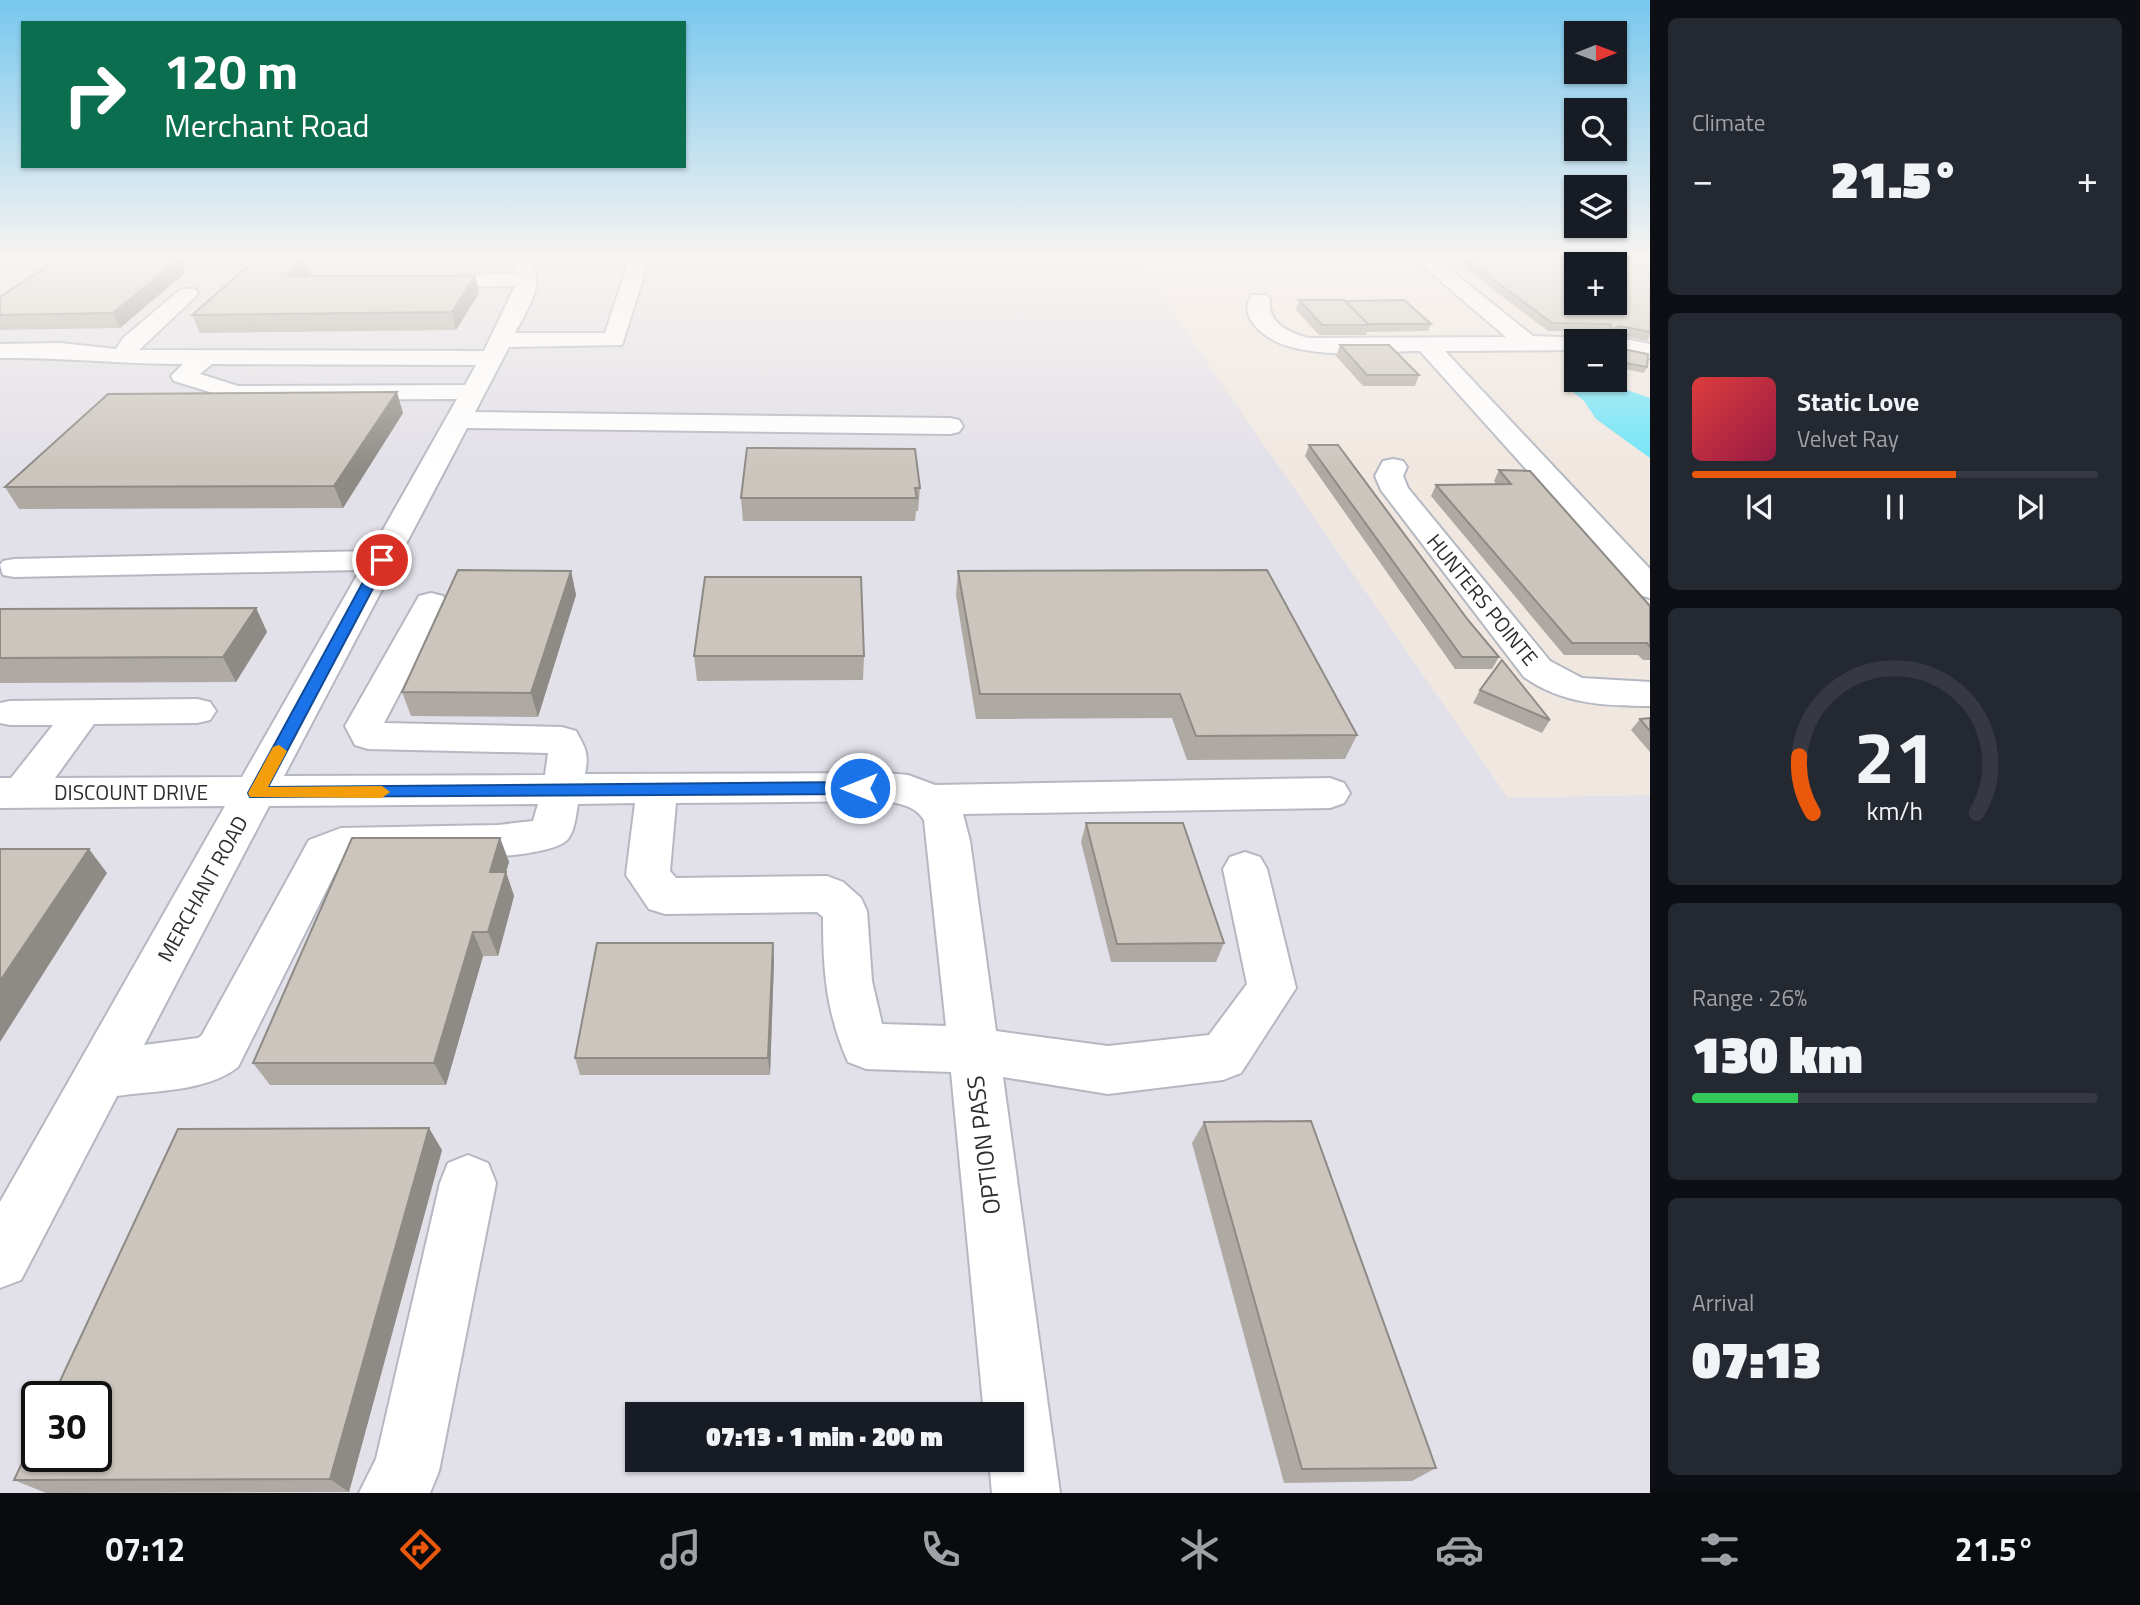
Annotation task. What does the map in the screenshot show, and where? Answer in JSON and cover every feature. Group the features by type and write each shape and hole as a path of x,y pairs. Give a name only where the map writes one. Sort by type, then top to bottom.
{"street":[{"path":"124,357 131,343 146,330"},
{"name":"MERCHANT ROAD","path":"0,1259 466,406 502,330"},
{"path":"0,351 60,350 124,357 308,357 495,341 614,340 617,330"},
{"path":"1271,330 1297,343 1564,343"},
{"path":"1511,330 1527,343"},
{"path":"308,357 322,342 337,336"},
{"path":"1426,344 1650,588"},
{"path":"1627,346 1650,351"},
{"path":"206,357 183,376 236,393 466,406 950,426"},
{"name":"HUNTERS POINTE","path":"1393,467 1390,476 1395,490 1537,670 1563,686 1581,691 1650,694"},
{"path":"14,568 382,560"},
{"path":"102,1073 208,1060 220,1051 324,852 341,844 498,841 540,836 552,830 569,756 562,740 368,736 364,726 430,603"},
{"path":"10,713 197,711"},
{"path":"11,793 83,712"},
{"name":"DISCOUNT DRIVE","path":"11,793 886,788 908,790 932,800 1330,793"},
{"path":"657,789 648,875 665,896 827,894 845,911 846,955 857,1031 866,1046 972,1050 1108,1070 1223,1058 1272,988 1245,869"},
{"name":"OPTION PASS","path":"932,800 944,818 949,841 1026,1493"},
{"path":"393,1493 406,1471 468,1183"}],"shaded area":[{"path":"0,330 1184,330 1508,798 1650,795 1650,1493 0,1493"}],"water":[{"path":"1627,390 1650,398 1650,458 1596,419 1584,401 1573,392"}],"building":[{"path":"1340,345 1389,345 1419,375 1367,375"},
{"path":"1627,350 1648,354 1647,367 1627,363"},
{"path":"397,392 334,486 5,487 108,394"},
{"path":"1309,445 1338,445 1468,620 1499,657 1462,657"},
{"path":"747,448 915,449 920,488 915,488 917,498 741,498"},
{"path":"1499,470 1530,471 1650,606 1650,647 1647,643 1572,643 1436,485 1511,484"},
{"path":"458,570 571,571 531,693 402,692"},
{"path":"1267,570 1357,735 1196,736 1180,694 980,694 958,571"},
{"path":"705,577 861,577 864,656 694,656"},
{"path":"256,608 223,657 0,658 0,609"},
{"path":"1502,660 1550,720 1480,690"},
{"path":"1650,718 1650,731 1640,719"},
{"path":"1086,823 1183,823 1224,943 1117,944"},
{"path":"352,838 500,838 490,872 506,872 488,932 473,932 434,1063 253,1063"},
{"path":"0,849 89,849 0,981"},
{"path":"597,943 773,943 768,1058 575,1058"},
{"path":"1311,1121 1436,1468 1302,1469 1204,1122"},
{"path":"429,1128 330,1479 14,1480 21,1465 21,1472 112,1472 112,1381 60,1381 178,1129"}],"slow traffic":[{"path":"279,751 256,793 382,792"}],"route":[{"path":"382,560 256,793 860,788"}]}
